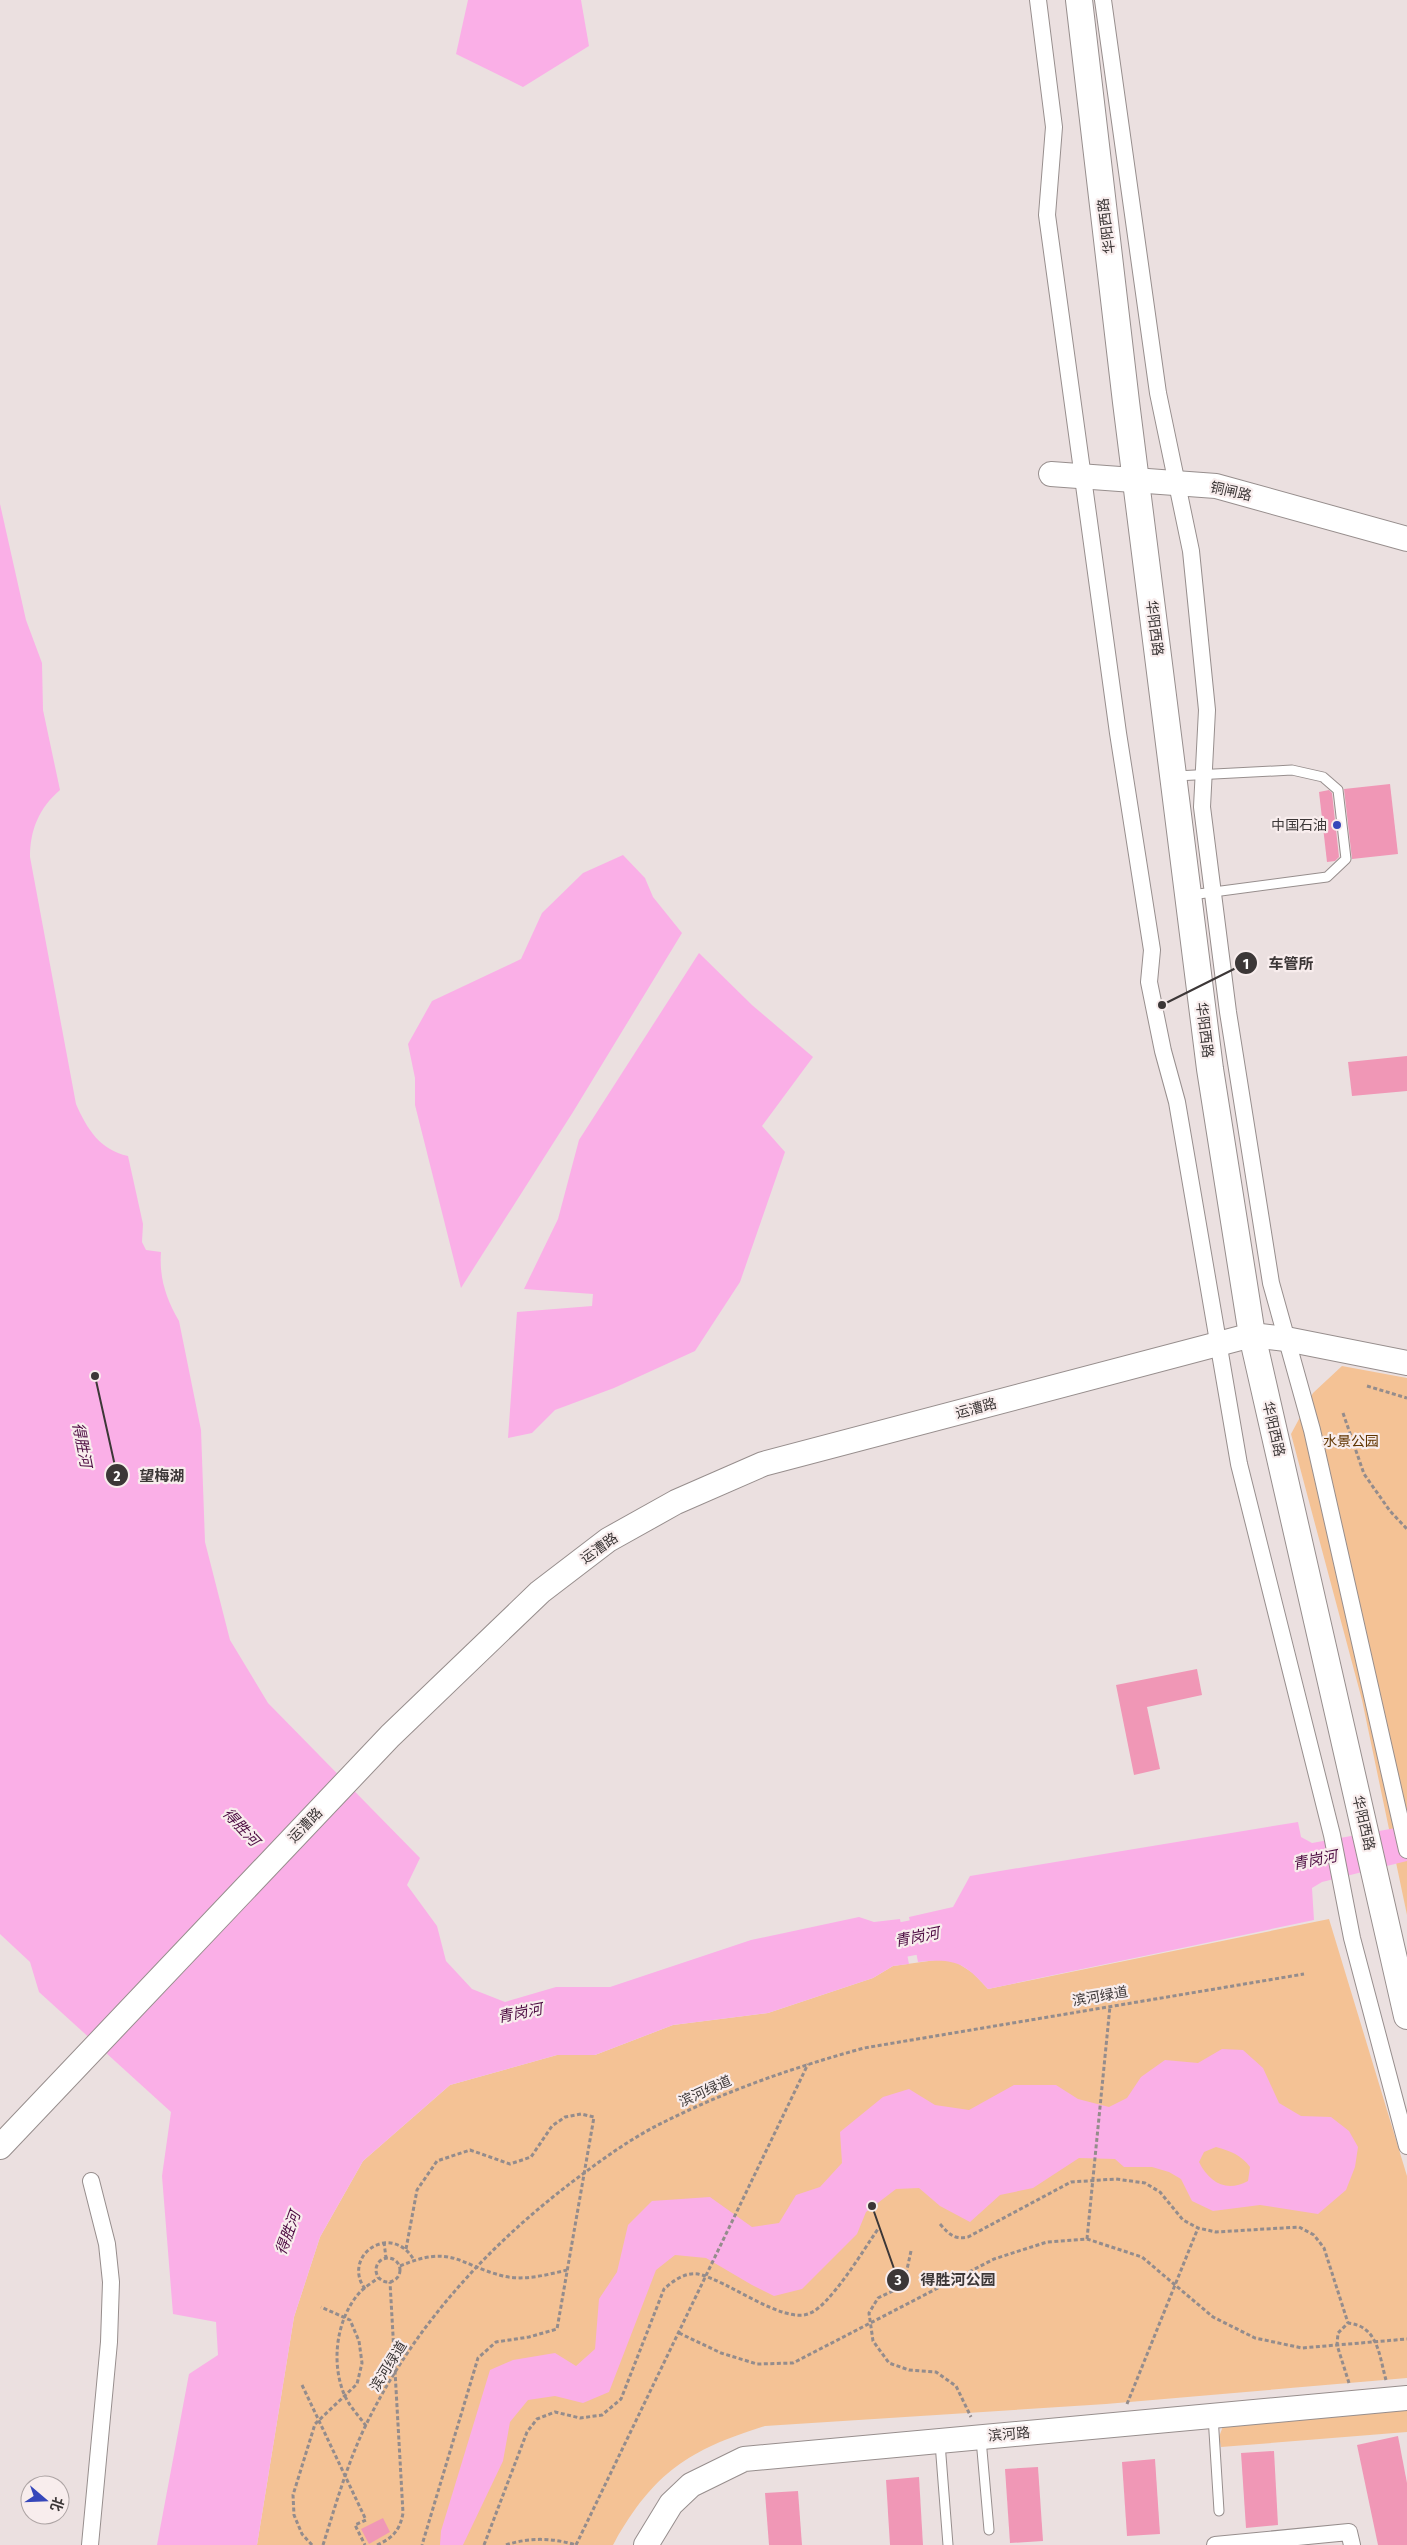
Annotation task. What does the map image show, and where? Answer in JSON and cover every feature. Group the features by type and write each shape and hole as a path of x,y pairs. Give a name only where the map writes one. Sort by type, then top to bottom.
{"main road":[{"name":"华阳西路","path":"1079,0 1136,480 1174,776 1201,894 1210,1069 1252,1335 1407,2013"},
{"name":"铜闸路","path":"1051,474 1216,486 1407,539"},
{"name":"运漕路","path":"0,2147 390,1736 540,1592 608,1540 676,1502 763,1464 1252,1335 1286,1339 1407,1363"},
{"name":"滨河路","path":"646,2545 671,2504 691,2486 744,2459 1399,2399"}],"street":[{"path":"1038,0 1054,127 1046,214 1118,733 1152,950 1149,982 1162,1051 1177,1102 1239,1464 1332,1835 1343,1882 1352,1938 1407,2146"},
{"path":"1103,0 1151,349 1191,551 1207,710 1202,806 1201,894 1228,1012 1270,1283 1312,1430 1407,1850"},
{"path":"90,2545 109,2342 111,2282 107,2244 91,2181"},
{"path":"1215,2545 1349,2532 1352,2545"}],"lane":[{"path":"1174,776 1292,770 1323,777 1338,790 1346,859 1327,877 1201,894"},
{"path":"1213,2415 1220,2511"},
{"path":"980,2436 989,2530"},
{"path":"939,2440 948,2545"}],"path":[{"path":"1367,1386 1407,1398"},
{"path":"1343,1413 1364,1474 1390,1511 1407,1529"},
{"name":"滨河绿道","path":"324,2545 346,2476 366,2426 394,2374 433,2316 477,2266 516,2226 610,2154 663,2122 734,2090 808,2063 864,2048 1304,1974"},
{"path":"1087,2240 1110,2006"},
{"path":"506,2545 518,2541 554,2539 576,2545 808,2063"},
{"path":"406,2249 417,2190 437,2161 470,2150 510,2164 531,2157 552,2126 565,2117 581,2114 594,2117 557,2329 529,2337 496,2342 478,2358 422,2545"},
{"path":"940,2224 950,2236 959,2239 968,2237 1071,2182 1093,2179 1116,2179 1145,2183 1160,2192 1183,2220 1198,2228 1216,2232 1299,2227 1314,2236 1324,2248 1348,2323"},
{"path":"1119,2424 1198,2228"},
{"path":"484,2545 527,2432 537,2419 555,2412 580,2418 602,2415 621,2398 664,2289 676,2278 697,2274 791,2315 808,2314 826,2303 878,2229"},
{"path":"679,2333 721,2353 757,2364 793,2363 994,2258 1047,2242 1087,2240 1142,2256 1213,2317 1255,2338 1302,2348 1407,2339"},
{"path":"384,2242 386,2258"},
{"path":"365,2288 359,2277 362,2258 375,2245 393,2242 406,2249 414,2260"},
{"path":"912,2251 906,2274 897,2289 878,2298 869,2313 873,2341 889,2363 909,2370 936,2372 956,2386 980,2436"},
{"path":"400,2266 426,2257 454,2256 503,2276 534,2278 567,2270"},
{"path":"378,2278 376,2266 381,2260 386,2258 395,2260 400,2266 400,2274 390,2282"},
{"path":"366,2426 345,2396 339,2375 336,2347 345,2318 360,2293 378,2278"},
{"path":"378,2278 390,2282"},
{"path":"377,2545 391,2538 398,2528 404,2513 394,2374 390,2282"},
{"path":"312,2545 302,2534 294,2515 293,2495 315,2424 357,2384 362,2363 359,2341 350,2320 321,2307"},
{"path":"1355,2402 1337,2345 1338,2333 1348,2323 1361,2324 1370,2331 1399,2399"},
{"path":"302,2385 366,2520 355,2525 366,2545"}],"green space":[{"name":"水景公园","path":"1342,1366 1407,1378 1407,1915 1362,1700 1291,1434 1313,1393"},
{"path":"1329,1919 1407,2176 1407,2378 1106,2404 765,2426 714,2445 694,2455 675,2468 658,2482 643,2499 613,2545 257,2545 294,2317 320,2237 363,2161 450,2085 557,2055 595,2055 673,2025 768,2013 873,1978 893,1966 943,1959 956,1962 973,1973 988,1989"},
{"path":"1407,2408 1407,2432 1221,2447 1219,2437 1223,2426"}],"water":[{"path":"468,0 581,0 589,46 523,87 456,54"},
{"name":"得胜河","path":"0,504 26,620 42,663 43,710 60,790 46,804 37,820 30,847 30,857 76,1104 90,1130 102,1144 128,1156 143,1224 142,1242 146,1250 161,1252 162,1279 170,1304 179,1321 201,1430 205,1542 230,1640 268,1703 420,1858 407,1885 437,1926 446,1961 472,1989 505,2002 556,1987 610,1987 751,1940 859,1917 874,1922 900,1919 909,1964 893,1966 873,1978 768,2013 673,2025 595,2055 557,2055 450,2085 363,2161 320,2237 294,2317 257,2545 157,2545 189,2374 218,2355 216,2322 173,2314 162,2176 171,2112 39,1992 30,1962 0,1934"},
{"path":"623,855 645,878 653,897 682,933 573,1112 461,1288 415,1105 415,1078 408,1044 432,1001 521,959 542,913 583,873"},
{"path":"699,953 752,1005 813,1057 762,1126 785,1152 740,1282 695,1351 614,1388 555,1410 532,1433 508,1438 517,1312 592,1306 593,1294 524,1289 558,1219 579,1140"},
{"path":"1298,1822 1301,1837 1312,1843 1407,1826 1407,1861 1322,1882 1312,1888 1314,1920 988,1989 972,1973 958,1964 941,1961 918,1962 909,1917 953,1907 970,1876"},
{"path":"1222,2049 1243,2050 1263,2068 1279,2103 1301,2116 1331,2117 1349,2131 1358,2147 1355,2167 1346,2190 1318,2214 1260,2205 1213,2211 1192,2201 1181,2179 1169,2172 1152,2167 1124,2167 1115,2159 1079,2158 1033,2188 1000,2195 970,2222 940,2206 919,2188 896,2189 866,2212 857,2234 802,2289 774,2296 706,2258 675,2255 656,2270 609,2392 583,2403 555,2396 528,2400 510,2422 503,2461 463,2545 440,2545 441,2531 490,2370 513,2360 555,2353 576,2366 595,2349 599,2299 617,2272 628,2225 652,2201 710,2197 752,2227 779,2223 796,2195 820,2187 842,2163 840,2132 883,2097 909,2089 935,2105 969,2110 1014,2085 1056,2085 1078,2099 1109,2107 1127,2098 1141,2077 1165,2060 1198,2063","holes":["1216,2147 1239,2156 1247,2163 1250,2167 1248,2181 1225,2186 1219,2184 1208,2175 1199,2162 1204,2152"]}],"building":[{"path":"1390,784 1398,854 1352,859 1344,789"},
{"path":"1329,790 1332,793 1339,857 1335,861 1327,862 1319,792"},
{"path":"1407,1056 1407,1091 1352,1096 1348,1062"},
{"path":"1197,1669 1202,1695 1147,1707 1160,1769 1134,1775 1116,1685"},
{"path":"1398,2436 1407,2483 1407,2545 1378,2545 1357,2445"},
{"path":"1274,2451 1278,2525 1246,2528 1241,2453"},
{"path":"1155,2459 1160,2534 1127,2536 1122,2462"},
{"path":"1038,2467 1043,2541 1010,2543 1005,2469"},
{"path":"919,2477 923,2545 890,2545 886,2480"},
{"path":"798,2491 802,2545 769,2545 765,2493"},
{"path":"383,2518 390,2532 369,2544 361,2529"}],"waterway":[{"name":"青岗河","path":"858,1948 959,1929"}],"place":[{"name":"中国石油","path":"1337,825"},
{"name":"车管所","path":"1162,1005"},
{"name":"望梅湖","path":"95,1376"},
{"name":"得胜河公园","path":"872,2206"}]}
